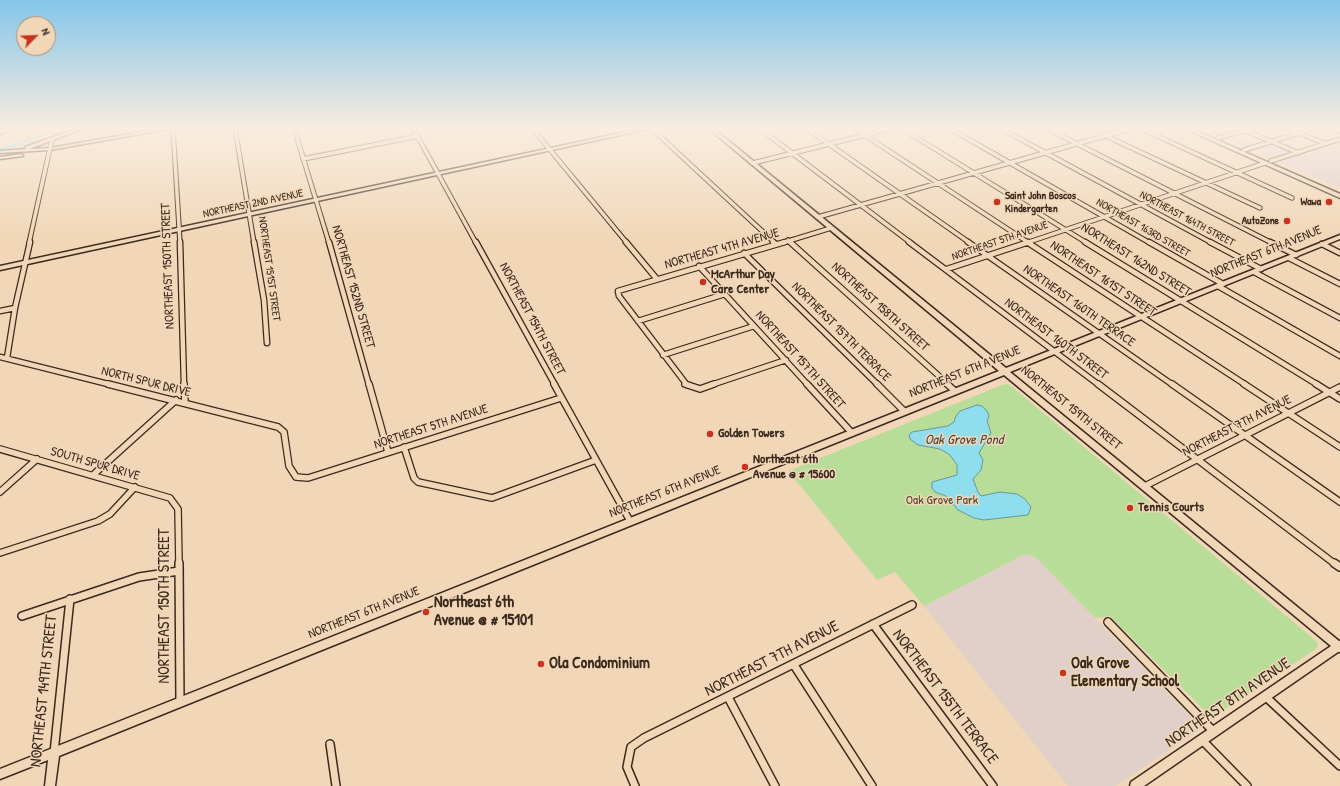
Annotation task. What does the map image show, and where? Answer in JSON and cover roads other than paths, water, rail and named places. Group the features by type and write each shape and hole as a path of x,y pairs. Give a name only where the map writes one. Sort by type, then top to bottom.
{"main road":[{"path":"1274,165 1340,196"},
{"path":"1277,165 1340,192"}],"street":[{"path":"7,358 15,308 47,165"},
{"name":"NORTHEAST 150TH STREET","path":"176,165 180,230 185,403"},
{"name":"NORTHEAST 151ST STREET","path":"242,165 264,300 267,343"},
{"name":"NORTHEAST 152ND STREET","path":"306,165 388,452"},
{"name":"NORTHEAST 154TH STREET","path":"435,165 561,398 630,521"},
{"name":"NORTHEAST 2ND AVENUE","path":"0,268 483,165"},
{"path":"563,165 656,278"},
{"path":"691,165 776,244"},
{"name":"NORTHEAST 159TH STREET","path":"754,165 1339,647"},
{"name":"NORTHEAST 160TH STREET","path":"808,165 1340,567"},
{"name":"NORTHEAST 160TH TERRACE","path":"859,165 1340,502"},
{"name":"NORTHEAST 161ST STREET","path":"910,165 1340,447"},
{"name":"NORTHEAST 162ND STREET","path":"961,165 1340,399"},
{"path":"818,217 1004,165"},
{"name":"NORTHEAST 163RD STREET","path":"1013,165 1104,216 1340,356"},
{"name":"NORTHEAST 164TH STREET","path":"1068,165 1261,269"},
{"path":"1118,165 1296,255"},
{"path":"1168,165 1260,208"},
{"path":"1219,165 1292,198"},
{"name":"NORTHEAST 5TH AVENUE","path":"947,269 1260,165"},
{"name":"NORTHEAST 4TH AVENUE","path":"638,321 619,296 618,291 656,278 831,228"},
{"name":"NORTHEAST 6TH AVENUE","path":"0,774 1340,237"},
{"name":"NORTHEAST 158TH STREET","path":"788,240 955,391"},
{"path":"1322,244 1340,253"},
{"name":"NORTHEAST 157TH TERRACE","path":"744,253 904,412"},
{"path":"1289,258 1340,284"},
{"name":"NORTHEAST 157TH STREET","path":"699,266 852,433"},
{"path":"1254,272 1340,318"},
{"path":"725,294 638,321 686,385 700,389 786,360"},
{"path":"0,311 15,308"},
{"path":"663,355 754,326"},
{"name":"NORTH SPUR DRIVE","path":"0,356 278,427 284,432 289,466 296,477 308,478"},
{"name":"NORTHEAST 7TH AVENUE","path":"1145,486 1340,387"},
{"name":"NORTHEAST 5TH AVENUE","path":"308,478 561,398"},
{"path":"93,475 176,400"},
{"path":"404,447 414,478 418,482 492,498 596,460"},
{"name":"SOUTH SPUR DRIVE","path":"0,449 170,498 178,509"},
{"path":"0,492 37,459"},
{"path":"0,553 98,522 110,514 135,487"},
{"name":"NORTHEAST 150TH STREET","path":"178,509 180,702"},
{"path":"22,616 139,577 179,571"},
{"name":"NORTHEAST 149TH STREET","path":"50,786 70,599"},
{"name":"NORTHEAST 7TH AVENUE","path":"635,786 627,767 631,747 644,738 794,665 912,605"},
{"path":"1108,622 1214,732"},
{"name":"NORTHEAST 155TH TERRACE","path":"873,624 994,786"},
{"name":"NORTHEAST 8TH AVENUE","path":"1136,786 1339,647"},
{"path":"794,665 872,786"},
{"path":"728,697 775,786"},
{"path":"1266,698 1340,766"},
{"path":"1202,740 1247,786"},
{"path":"330,744 336,786"}],"water":[{"name":"Oak Grove Pond","path":"977,405 982,406 987,411 989,416 987,421 991,433 979,453 983,460 981,470 973,479 978,492 981,496 1000,492 1017,494 1025,499 1031,507 1028,515 984,520 974,518 958,510 946,496 935,492 932,488 932,482 957,475 957,465 950,455 940,449 918,445 910,439 909,435 912,432 948,426 954,422 960,411"}],"place":[{"name":"Saint John Boscos Kindergarten","path":"997,202"},
{"name":"Wawa","path":"1329,202"},
{"name":"AutoZone","path":"1287,221"},
{"name":"McArthur Day Care Center","path":"703,282"},
{"name":"Golden Towers","path":"710,434"},
{"name":"Northeast 6th Avenue @ # 15600","path":"745,467"},
{"name":"Tennis Courts","path":"1130,508"},
{"name":"Northeast 6th Avenue @ # 15101","path":"426,612"},
{"name":"Ola Condominium","path":"541,664"},
{"name":"Oak Grove Elementary School","path":"1063,673"}],"park label":[{"name":"Oak Grove Park","path":"942,501"}]}
